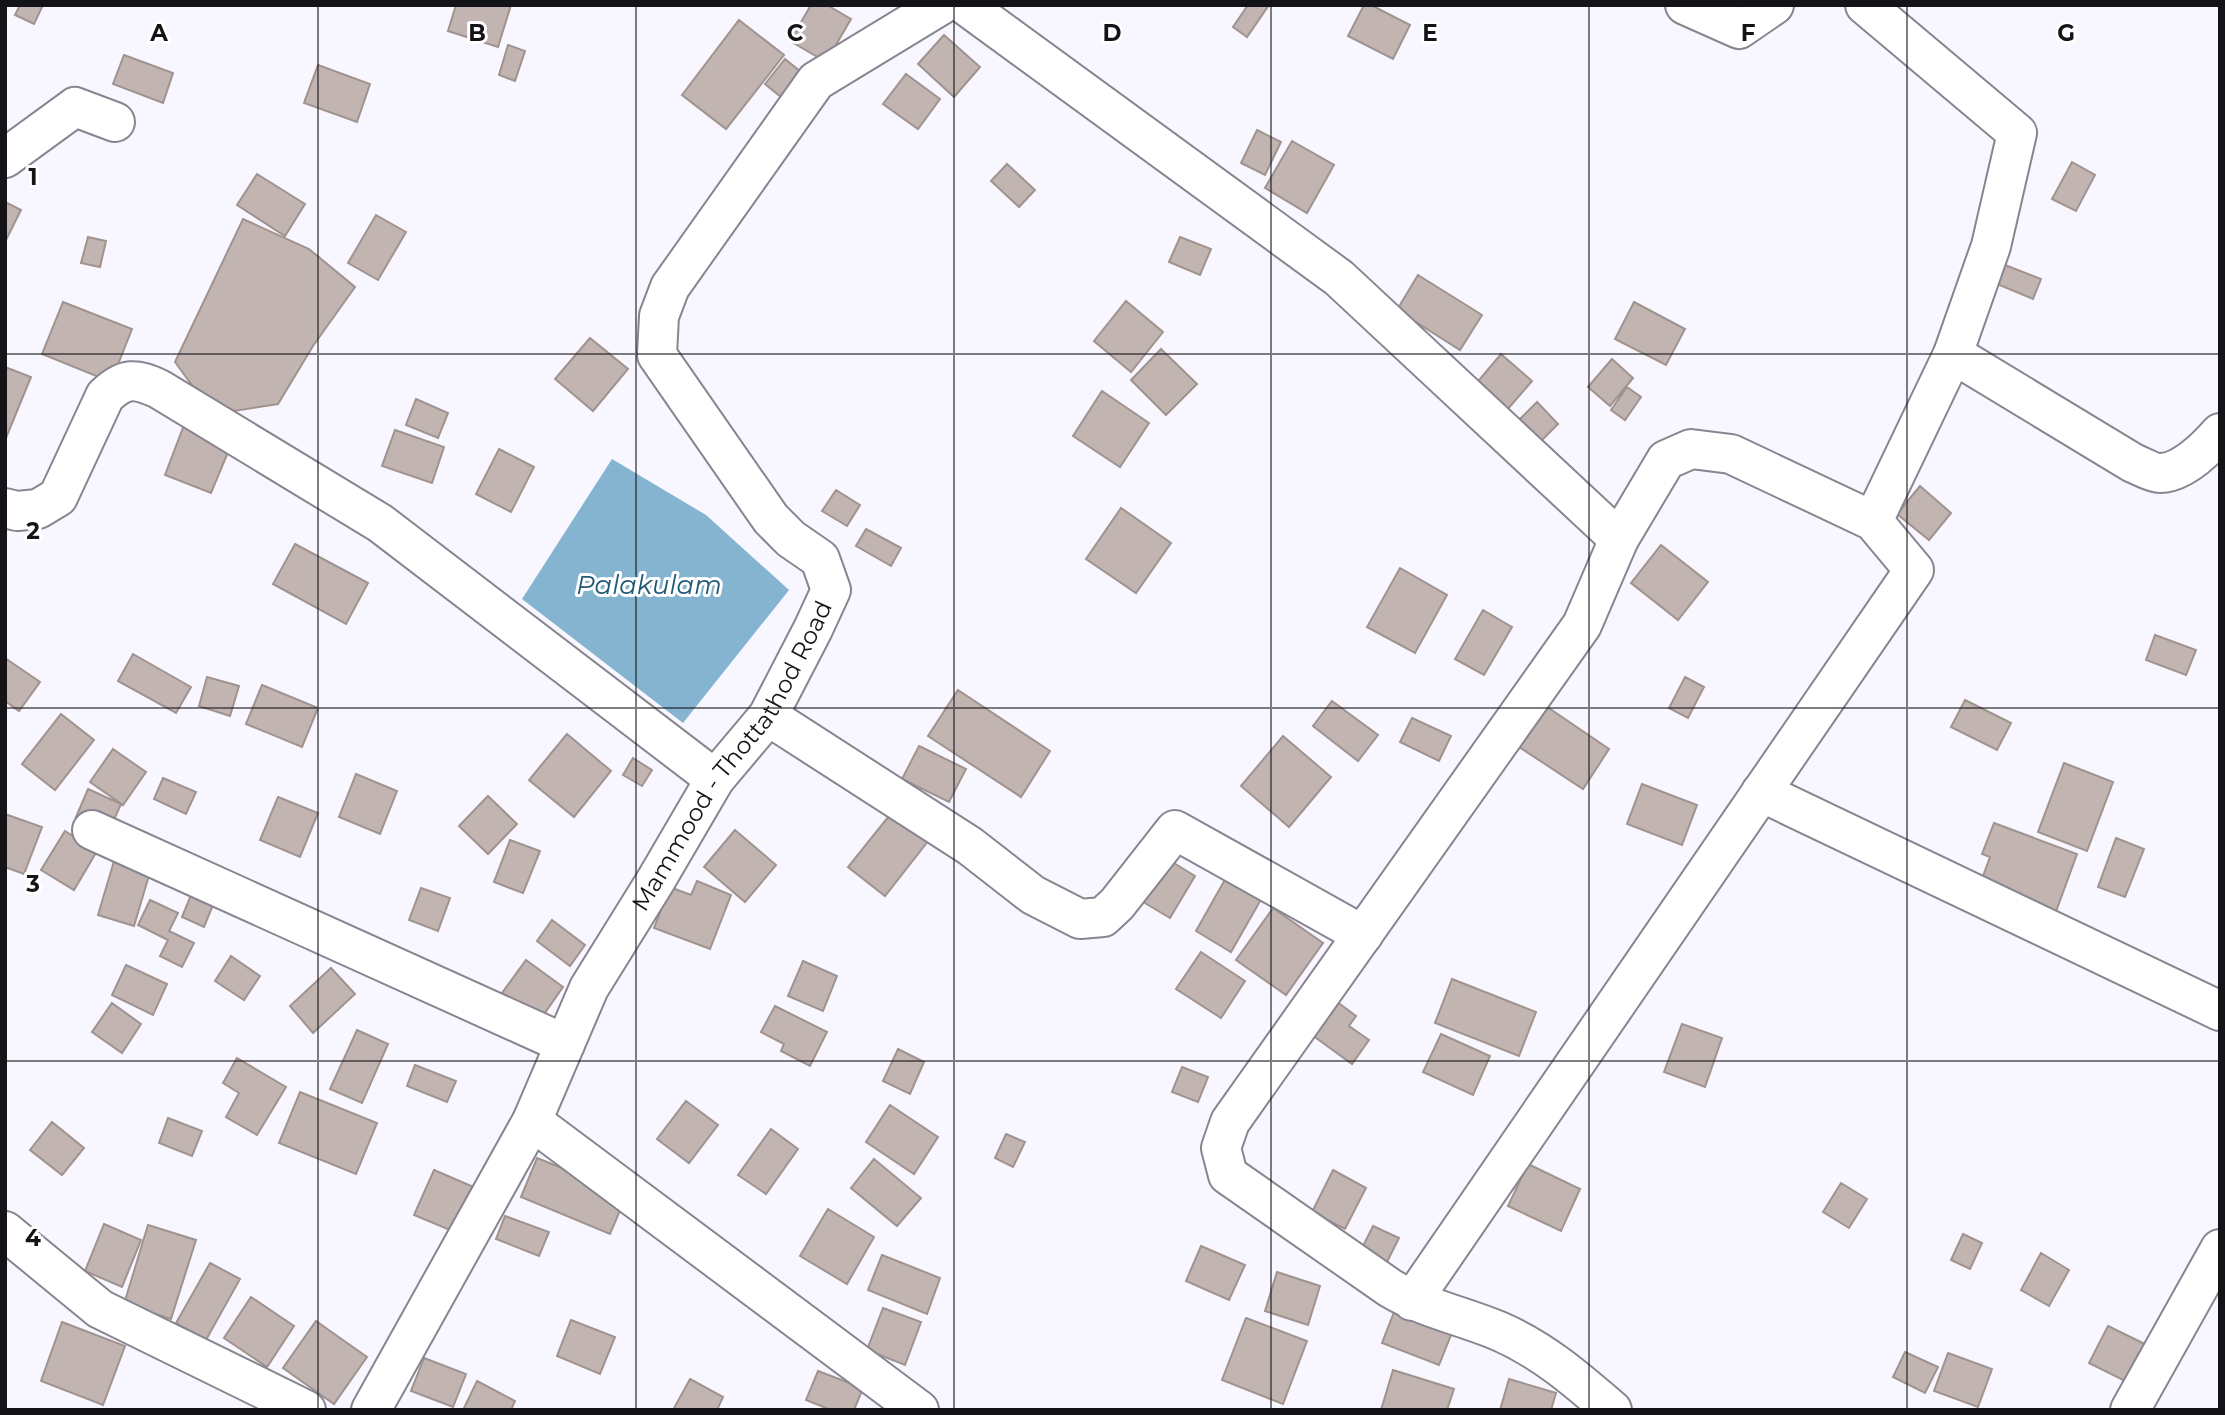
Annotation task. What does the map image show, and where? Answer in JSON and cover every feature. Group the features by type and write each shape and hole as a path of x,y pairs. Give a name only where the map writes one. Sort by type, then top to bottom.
{"street":[{"name":"Mammood - Thottathod Road","path":"371,1410 532,1121 589,988 715,779 768,716 831,590 820,559 771,519 657,355 659,316 670,287 816,81 941,5"},
{"path":"965,5 1339,278 1619,538"},
{"path":"1685,5 1739,29 1774,5"},
{"path":"1865,5 2017,133 1991,246 1953,354 1873,521"},
{"path":"5,158 75,107 115,122"},
{"path":"1953,354 2133,463 2159,474 2183,466 2220,433"},
{"path":"5,508 17,511 38,509 58,497 105,396 116,385 131,380 145,383 380,523 715,779"},
{"path":"1412,1301 1914,570 1873,521 1731,454 1691,449 1666,460 1619,538 1582,625 1230,1122 1221,1148 1228,1175 1390,1288 1412,1301 1500,1332 1542,1352 1612,1410"},
{"path":"768,716 970,846 1033,895 1080,919 1103,917 1117,904 1175,830 1363,935"},
{"path":"1761,792 2220,1011"},
{"path":"92,830 565,1044"},
{"path":"532,1121 919,1410"},
{"path":"5,1231 100,1309 306,1410"},
{"path":"2130,1410 2220,1249"}],"water":[{"name":"Palakulam","path":"612,459 706,515 789,590 683,723 522,599"}],"building":[{"path":"20,5 43,5 34,24 15,15"},
{"path":"456,5 511,5 498,47 448,31"},
{"path":"811,5 827,5 851,19 826,62 790,41"},
{"path":"1248,5 1269,5 1247,37 1233,27"},
{"path":"1364,5 1371,5 1410,25 1393,59 1348,36"},
{"path":"739,20 784,55 726,129 682,95"},
{"path":"944,35 980,67 954,97 918,64"},
{"path":"508,45 525,51 515,81 499,75"},
{"path":"124,55 173,73 163,103 113,84"},
{"path":"785,59 806,76 786,101 765,84"},
{"path":"318,65 370,84 357,122 304,103"},
{"path":"906,74 940,99 918,129 883,104"},
{"path":"1257,130 1281,142 1265,175 1241,163"},
{"path":"1292,141 1334,165 1307,213 1265,188"},
{"path":"2072,162 2095,175 2076,211 2052,199"},
{"path":"1007,164 1035,190 1019,207 991,181"},
{"path":"257,174 305,204 285,236 237,205"},
{"path":"5,202 21,210 5,242"},
{"path":"376,215 406,232 378,280 348,263"},
{"path":"243,219 309,249 355,287 313,346 278,404 234,411 194,388 175,362"},
{"path":"88,237 106,241 100,267 81,263"},
{"path":"1180,237 1211,249 1200,275 1169,262"},
{"path":"2005,265 2041,279 2033,299 1997,284"},
{"path":"1418,275 1482,315 1460,350 1397,310"},
{"path":"1126,301 1163,332 1131,372 1094,341"},
{"path":"63,302 132,329 111,382 42,354"},
{"path":"1634,302 1685,329 1666,365 1615,339"},
{"path":"590,338 628,369 593,411 555,379"},
{"path":"1161,349 1197,384 1166,415 1131,380"},
{"path":"1501,354 1532,381 1506,411 1475,385"},
{"path":"1612,359 1633,378 1610,406 1588,387"},
{"path":"5,367 31,377 6,438 5,438"},
{"path":"1627,387 1641,397 1625,420 1611,410"},
{"path":"1102,391 1149,423 1120,467 1073,436"},
{"path":"416,399 448,413 438,438 406,425"},
{"path":"1537,402 1558,424 1538,444 1517,422"},
{"path":"184,425 231,445 211,493 165,475"},
{"path":"395,430 444,447 432,483 382,466"},
{"path":"499,449 534,467 511,512 476,494"},
{"path":"1920,486 1951,513 1929,540 1897,514"},
{"path":"836,490 860,505 847,526 822,511"},
{"path":"1121,508 1171,543 1136,593 1086,559"},
{"path":"866,529 901,548 891,566 856,546"},
{"path":"295,544 368,583 346,624 273,584"},
{"path":"1661,545 1708,582 1678,620 1631,583"},
{"path":"1400,568 1447,595 1415,653 1367,627"},
{"path":"1483,610 1512,627 1484,675 1455,659"},
{"path":"2155,635 2196,650 2186,675 2146,660"},
{"path":"133,654 191,687 176,713 118,681"},
{"path":"5,658 40,682 19,711 5,701"},
{"path":"207,677 239,686 230,716 199,706"},
{"path":"1685,677 1704,687 1688,718 1669,708"},
{"path":"262,685 318,708 302,747 246,724"},
{"path":"958,690 1050,751 1021,797 928,736"},
{"path":"1965,700 2011,723 1997,750 1951,727"},
{"path":"1332,701 1378,735 1358,761 1313,726"},
{"path":"1540,702 1609,749 1583,789 1513,743"},
{"path":"61,714 94,740 55,790 22,764"},
{"path":"1412,718 1451,736 1439,761 1400,742"},
{"path":"567,734 611,771 574,817 529,780"},
{"path":"1283,736 1331,777 1289,827 1241,786"},
{"path":"919,746 966,769 949,802 902,779"},
{"path":"113,749 146,772 123,805 90,782"},
{"path":"633,758 652,770 642,786 623,775"},
{"path":"2064,763 2113,782 2087,851 2038,832"},
{"path":"356,774 397,791 380,834 339,817"},
{"path":"163,778 196,792 186,814 154,799"},
{"path":"1642,784 1697,805 1682,845 1627,824"},
{"path":"88,789 121,804 109,831 76,817"},
{"path":"488,796 517,824 488,854 459,826"},
{"path":"278,797 318,813 300,857 260,840"},
{"path":"893,811 929,840 885,896 848,867"},
{"path":"5,814 42,827 24,874 5,867"},
{"path":"1994,823 2077,854 2054,917 1978,890 1990,857 1982,854"},
{"path":"735,830 776,865 745,902 704,867"},
{"path":"65,831 97,851 74,890 41,870"},
{"path":"2116,838 2144,849 2125,897 2098,887"},
{"path":"510,840 540,851 523,893 494,882"},
{"path":"117,851 153,862 134,926 98,915"},
{"path":"1164,857 1195,876 1170,918 1138,899"},
{"path":"1227,876 1263,896 1231,952 1196,931"},
{"path":"697,881 731,895 710,949 654,928 670,887 691,895"},
{"path":"421,888 450,898 438,931 409,920"},
{"path":"193,890 215,900 204,927 182,917"},
{"path":"150,900 178,913 169,931 194,943 182,967 160,956 168,940 138,925"},
{"path":"1273,908 1323,943 1286,995 1236,960"},
{"path":"552,920 585,945 570,966 537,941"},
{"path":"1201,952 1245,981 1221,1018 1176,989"},
{"path":"231,956 260,976 244,1000 215,981"},
{"path":"526,960 563,987 540,1020 502,993"},
{"path":"803,961 837,976 823,1011 788,996"},
{"path":"126,965 167,984 153,1015 112,995"},
{"path":"331,968 355,994 313,1033 290,1006"},
{"path":"1452,979 1536,1012 1519,1056 1435,1023"},
{"path":"1332,998 1356,1016 1349,1026 1369,1040 1352,1064 1308,1032"},
{"path":"112,1003 141,1024 122,1053 92,1032"},
{"path":"775,1006 827,1032 810,1066 781,1051 784,1044 761,1032"},
{"path":"1682,1024 1722,1038 1705,1087 1664,1072"},
{"path":"357,1030 388,1044 362,1103 330,1089"},
{"path":"1441,1034 1490,1056 1473,1095 1423,1072"},
{"path":"898,1049 924,1062 910,1094 883,1081"},
{"path":"237,1058 286,1087 257,1135 226,1117 239,1093 223,1083"},
{"path":"415,1065 456,1081 447,1102 407,1086"},
{"path":"1182,1067 1208,1077 1198,1102 1172,1092"},
{"path":"300,1092 377,1123 356,1174 279,1143"},
{"path":"686,1101 718,1125 689,1163 657,1139"},
{"path":"890,1105 938,1137 914,1174 866,1142"},
{"path":"168,1118 202,1131 192,1156 159,1143"},
{"path":"52,1122 84,1148 62,1175 30,1150"},
{"path":"771,1129 798,1149 766,1194 738,1175"},
{"path":"1006,1134 1025,1142 1013,1167 995,1158"},
{"path":"537,1158 627,1194 610,1234 521,1197"},
{"path":"874,1159 921,1198 897,1226 851,1188"},
{"path":"1528,1164 1580,1189 1561,1231 1508,1206"},
{"path":"434,1170 476,1188 457,1233 414,1215"},
{"path":"1333,1170 1366,1188 1345,1229 1312,1212"},
{"path":"1841,1183 1867,1199 1849,1228 1823,1212"},
{"path":"828,1209 874,1237 847,1284 800,1256"},
{"path":"505,1216 549,1232 539,1256 496,1239"},
{"path":"104,1224 141,1240 122,1287 85,1271"},
{"path":"148,1225 196,1240 171,1319 124,1304"},
{"path":"1373,1226 1399,1238 1387,1262 1361,1250"},
{"path":"1963,1234 1982,1243 1970,1269 1951,1260"},
{"path":"1201,1246 1245,1265 1229,1300 1186,1281"},
{"path":"2041,1253 2069,1270 2049,1306 2021,1290"},
{"path":"882,1255 940,1278 927,1314 868,1290"},
{"path":"210,1263 240,1279 206,1340 176,1323"},
{"path":"1277,1272 1320,1286 1308,1325 1265,1311"},
{"path":"251,1297 294,1326 267,1367 224,1338"},
{"path":"1396,1307 1453,1330 1439,1365 1382,1343"},
{"path":"883,1308 921,1322 905,1365 867,1350"},
{"path":"1246,1318 1307,1341 1283,1404 1222,1380"},
{"path":"571,1320 615,1337 600,1374 557,1356"},
{"path":"316,1321 367,1357 334,1404 283,1368"},
{"path":"62,1322 125,1346 103,1405 41,1381"},
{"path":"2108,1326 2149,1346 2131,1384 2089,1363"},
{"path":"1905,1352 1938,1367 1925,1393 1893,1377"},
{"path":"1948,1353 1992,1369 1978,1407 1934,1391"},
{"path":"424,1358 466,1374 453,1407 411,1391"},
{"path":"1393,1370 1454,1389 1447,1410 1381,1410"},
{"path":"818,1371 863,1388 854,1410 831,1410 806,1400"},
{"path":"690,1379 723,1397 717,1410 673,1410"},
{"path":"1509,1379 1556,1393 1551,1410 1500,1410"},
{"path":"477,1381 515,1401 511,1410 463,1410"}]}
